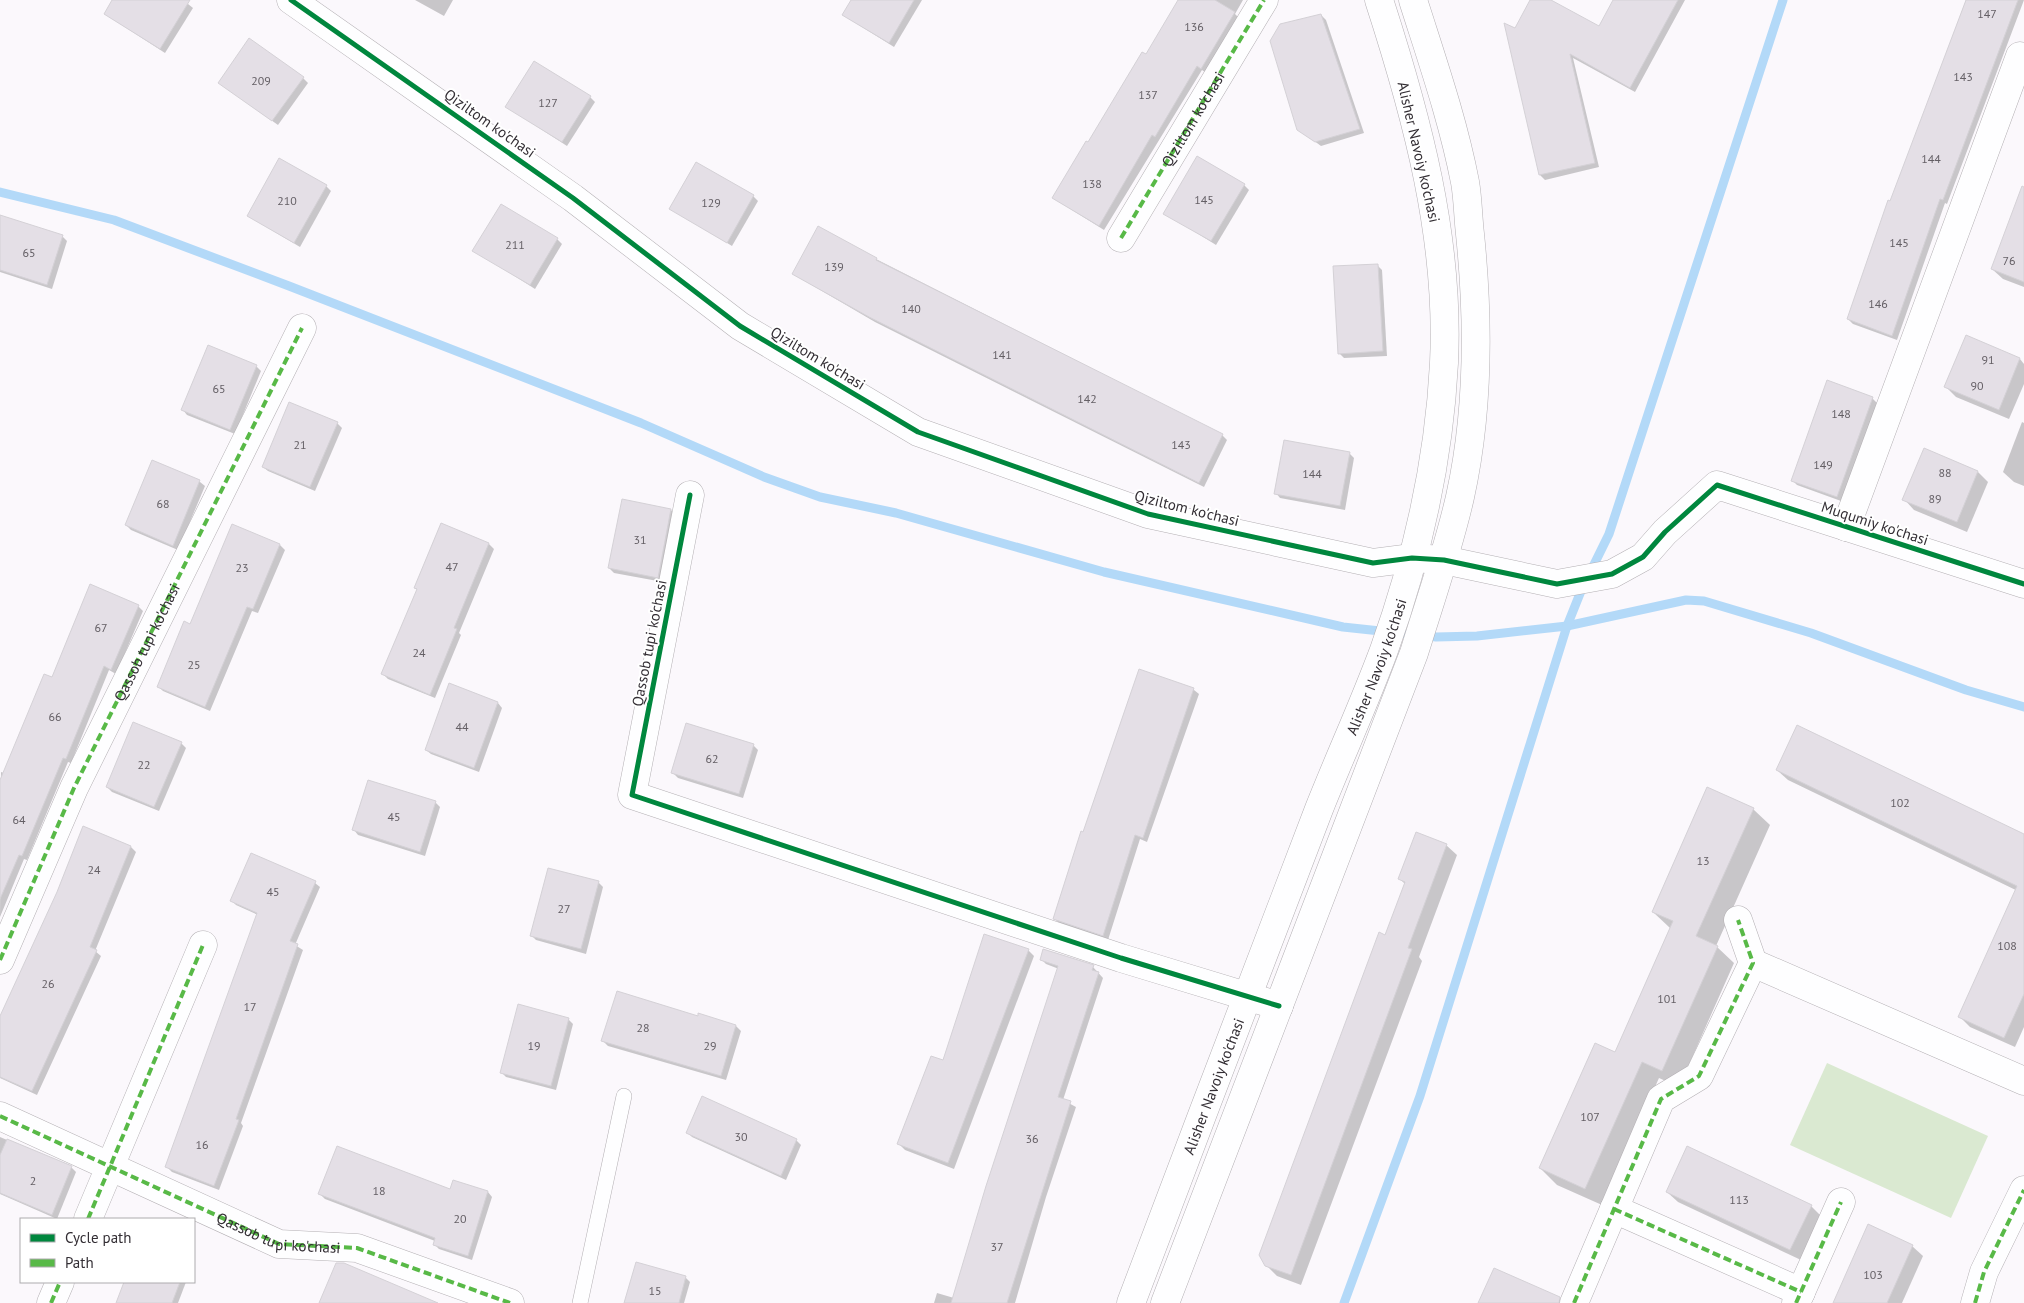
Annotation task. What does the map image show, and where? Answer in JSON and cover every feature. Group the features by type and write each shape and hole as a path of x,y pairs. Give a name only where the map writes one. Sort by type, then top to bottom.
{"street":[{"name":"Qiziltom ko'chasi","path":"291,0 573,198 740,326 918,432 1148,514 1373,563 1412,558 1444,560 1557,584"},
{"name":"Qiziltom ko'chasi","path":"1121,238 1264,0"},
{"name":"Alisher Navoiy ko'chasi","path":"1131,1303 1320,806 1384,650 1426,504 1436,448 1444,361 1443,285 1435,209 1393,44 1379,0"},
{"name":"Alisher Navoiy ko'chasi","path":"1165,1303 1414,653 1444,560 1460,496 1471,430 1478,335 1465,182 1447,110 1413,0"},
{"path":"1846,526 2020,56 2024,57"},
{"name":"Qassob tupi ko'chasi","path":"0,960 74,788 302,328"},
{"name":"Muqumiy ko'chasi","path":"1557,584 1612,574 1643,557 1665,532 1717,485 2024,584"},
{"name":"Qassob tupi ko'chasi","path":"690,495 632,795 1121,958 1248,997"},
{"path":"1574,1303 1661,1099 1700,1076 1753,963 1738,920"},
{"path":"88,1218 203,945"},
{"path":"1753,963 2024,1081"},
{"path":"1248,997 1279,1006"},
{"name":"Qassob tupi ko'chasi","path":"0,1116 111,1165 280,1244 357,1248 510,1303"},
{"path":"1975,1303 1984,1272 2024,1190"},
{"path":"1614,1209 1799,1298 1841,1202"},
{"path":"51,1303 60,1283"}],"lane":[{"path":"580,1303 624,1096"}],"green space":[{"path":"1827,1063 1988,1136 1951,1218 1790,1145"}],"building":[{"path":"112,0 190,0 160,49 104,14"},
{"path":"851,0 914,0 889,43 842,15"},
{"path":"1178,0 1215,0 1235,12 1201,69 1197,66 1155,137 1152,135 1099,226 1052,198 1142,52 1146,54"},
{"path":"1530,0 1551,0 1599,26 1613,0 1678,0 1630,88 1570,54 1595,163 1539,175 1504,23 1515,28"},
{"path":"1966,0 2018,0 1943,200 1940,199 1892,336 1847,319 1888,200 1890,201"},
{"path":"1321,14 1360,129 1315,142 1297,130 1270,41 1280,24"},
{"path":"249,38 304,77 272,121 218,83"},
{"path":"534,61 591,96 562,142 505,107"},
{"path":"1197,156 1245,184 1211,241 1163,214"},
{"path":"279,158 327,185 294,243 247,216"},
{"path":"696,162 754,195 727,243 669,209"},
{"path":"2022,186 2024,187 2024,282 1991,269"},
{"path":"501,204 558,238 530,285 472,251"},
{"path":"0,215 63,235 47,285 0,270"},
{"path":"818,226 877,258 876,260 1223,434 1199,483 869,317 792,274"},
{"path":"1378,264 1383,351 1338,354 1333,266"},
{"path":"1966,335 2020,358 1999,410 1944,387"},
{"path":"208,345 257,365 230,430 181,410"},
{"path":"1827,380 1873,397 1837,497 1791,481"},
{"path":"289,402 338,422 310,487 262,467"},
{"path":"1284,440 1350,452 1340,506 1274,494"},
{"path":"1924,448 1978,471 1957,522 1902,500"},
{"path":"152,460 200,480 173,546 125,525"},
{"path":"622,499 671,509 658,578 608,568"},
{"path":"441,523 489,543 454,628 457,629 430,695 381,674 417,589 414,588"},
{"path":"232,524 280,544 253,609 247,607 205,707 157,687 184,621 190,624"},
{"path":"90,584 139,605 111,670 104,666 66,759 63,758 22,856 19,855 0,899 0,780 44,674 52,677"},
{"path":"1139,669 1194,688 1143,838 1135,835 1103,936 1053,919 1081,831 1083,832"},
{"path":"449,683 498,702 474,768 425,750"},
{"path":"133,722 182,742 154,807 106,787"},
{"path":"686,723 754,744 739,794 671,773"},
{"path":"1797,725 2024,834 2024,994 2004,1038 1958,1017 2017,886 1776,770"},
{"path":"368,780 436,801 420,852 352,830"},
{"path":"1707,787 1754,808 1696,936 1718,946 1662,1071 1642,1062 1585,1189 1539,1168 1595,1043 1615,1052 1673,921 1652,912"},
{"path":"83,826 131,846 90,947 97,950 32,1091 0,1077 0,1016 57,892"},
{"path":"1416,832 1447,844 1408,948 1412,949 1291,1275 1265,1266 1259,1255 1379,932 1385,935 1405,882 1398,879"},
{"path":"251,853 316,881 290,941 298,944 236,1119 239,1120 214,1186 165,1167 257,913 230,901"},
{"path":"548,868 599,881 581,949 530,936"},
{"path":"984,934 1029,949 948,1163 897,1144 931,1056 943,1060"},
{"path":"1043,949 1094,965 1092,970 1099,972 1058,1097 1071,1101 1007,1303 951,1303 986,1186 1058,966 1040,960"},
{"path":"617,991 698,1016 698,1013 736,1025 721,1076 601,1041"},
{"path":"518,1004 569,1018 551,1086 500,1073"},
{"path":"702,1096 797,1139 781,1176 686,1133"},
{"path":"7,1139 72,1166 52,1215 0,1193 0,1155"},
{"path":"337,1146 450,1189 453,1180 488,1191 468,1256 433,1245 435,1238 318,1194"},
{"path":"1687,1146 1812,1205 1790,1250 1666,1192"},
{"path":"1868,1224 1913,1245 1887,1303 1833,1303"},
{"path":"636,1262 686,1276 679,1303 624,1303"},
{"path":"336,1263 344,1263 438,1303 319,1303"},
{"path":"1494,1268 1560,1297 1559,1303 1478,1303"},
{"path":"124,1283 180,1283 172,1303 116,1303"}],"waterway":[{"path":"1344,1303 1420,1096 1567,626 1581,591 1609,534 1783,0"},
{"path":"0,192 114,220 641,423 764,477 820,497 896,513 1104,572 1343,627 1436,637 1477,636 1567,626 1686,600 1704,601 1811,633 1966,690 2024,707"}],"marked path":[{"path":"1121,238 1264,0"},
{"path":"0,960 74,788 302,328"},
{"path":"1574,1303 1661,1099 1699,1076 1753,963 1738,920"},
{"path":"88,1218 203,945"},
{"path":"0,1116 279,1244 357,1248 510,1303"},
{"path":"1975,1303 1984,1272 2024,1190"},
{"path":"1796,1303 1841,1202"},
{"path":"1614,1209 1801,1292"},
{"path":"51,1303 60,1283"}],"cycle path":[{"path":"291,0 573,198 740,326 918,432 1148,514 1373,563 1412,558 1444,560 1557,584 1612,574 1643,557 1665,532 1717,485 2024,584"},
{"path":"690,495 632,795 1121,958 1279,1006"}]}
